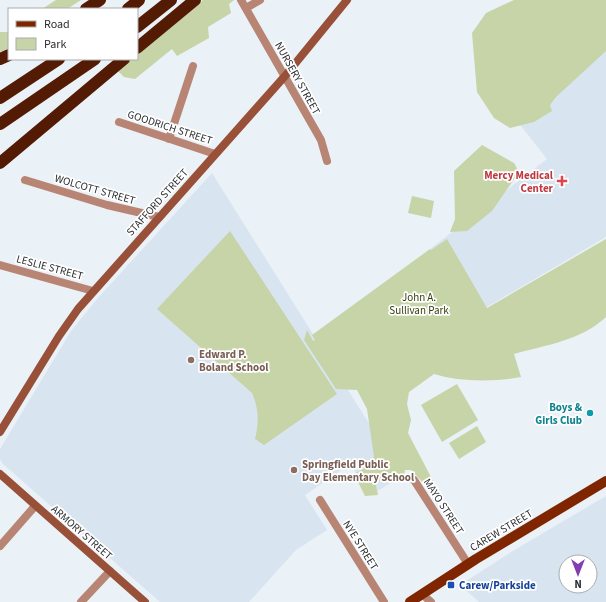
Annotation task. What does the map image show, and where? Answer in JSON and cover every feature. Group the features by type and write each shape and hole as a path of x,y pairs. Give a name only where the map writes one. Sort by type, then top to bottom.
{"highway":[{"path":"88,8 100,0"},
{"path":"129,8 139,0"},
{"path":"138,26 171,0"},
{"path":"138,47 195,0"},
{"path":"0,98 57,60"},
{"path":"0,124 94,60"},
{"path":"0,163 123,60"}],"main road":[{"name":"STAFFORD STREET","path":"0,432 65,326 94,291 285,76 347,0"},
{"name":"ARMORY STREET","path":"1,477 145,602"},
{"name":"CAREW STREET","path":"410,602 468,564 606,481"}],"street":[{"name":"NURSERY STREET","path":"241,0 321,140 327,161"},
{"path":"246,8 260,0"},
{"path":"169,139 193,66"},
{"name":"GOODRICH STREET","path":"118,122 215,154"},
{"name":"WOLCOTT STREET","path":"25,180 107,205 159,218"},
{"name":"LESLIE STREET","path":"0,265 94,291"},
{"name":"MAYO STREET","path":"414,480 468,564"},
{"name":"NYE STREET","path":"320,500 384,602"},
{"path":"0,546 35,506"},
{"path":"81,602 110,571"},
{"path":"422,594 431,602"}],"shaded area":[{"name":"Mercy Medical Center","path":"606,40 606,237 470,317 430,249 547,159 517,121"},
{"name":"Edward P. Boland School","path":"212,173 402,476 371,495 350,464 305,495 327,530 296,550 249,602 160,602 3,464 0,459 0,449 71,331 97,299"},
{"path":"606,496 606,602 479,602 460,585 511,552"}],"green space":[{"path":"56,0 81,0 69,8 44,8"},
{"path":"203,0 234,0 229,4 231,13 208,27 209,38 177,56 172,49 135,79 124,77 118,71 131,60 138,60 138,54"},
{"path":"514,0 606,0 606,51 556,97 550,105 552,111 534,122 510,128 494,118 477,92 472,33 486,13"},
{"path":"0,32 8,32 8,48 0,52"},
{"path":"482,145 514,163 519,172 492,211 467,231 450,232 455,219 454,171"},
{"path":"412,196 434,201 431,218 408,213"},
{"path":"230,231 337,394 264,445 255,439 258,416 252,393 157,309"},
{"name":"John A. Sullivan Park","path":"447,239 487,308 606,239 606,317 586,331 563,341 514,354 521,377 500,380 466,380 434,374 409,392 407,404 411,420 408,433 433,481 427,487 411,470 405,470 403,480 375,481 378,495 365,496 354,474 363,469 374,457 367,409 357,390 336,389 304,340 307,330 313,341 315,340 312,335 430,249 431,250"},
{"path":"457,384 478,420 442,442 421,405"},
{"path":"477,426 486,442 459,459 449,443"}],"place":[{"name":"Mercy Medical Center","path":"562,181"},
{"name":"Edward P. Boland School","path":"191,360"},
{"name":"Boys & Girls Club","path":"590,413"},
{"name":"Springfield Public Day Elementary School","path":"294,470"},
{"name":"Carew/Parkside","path":"451,585"}]}
